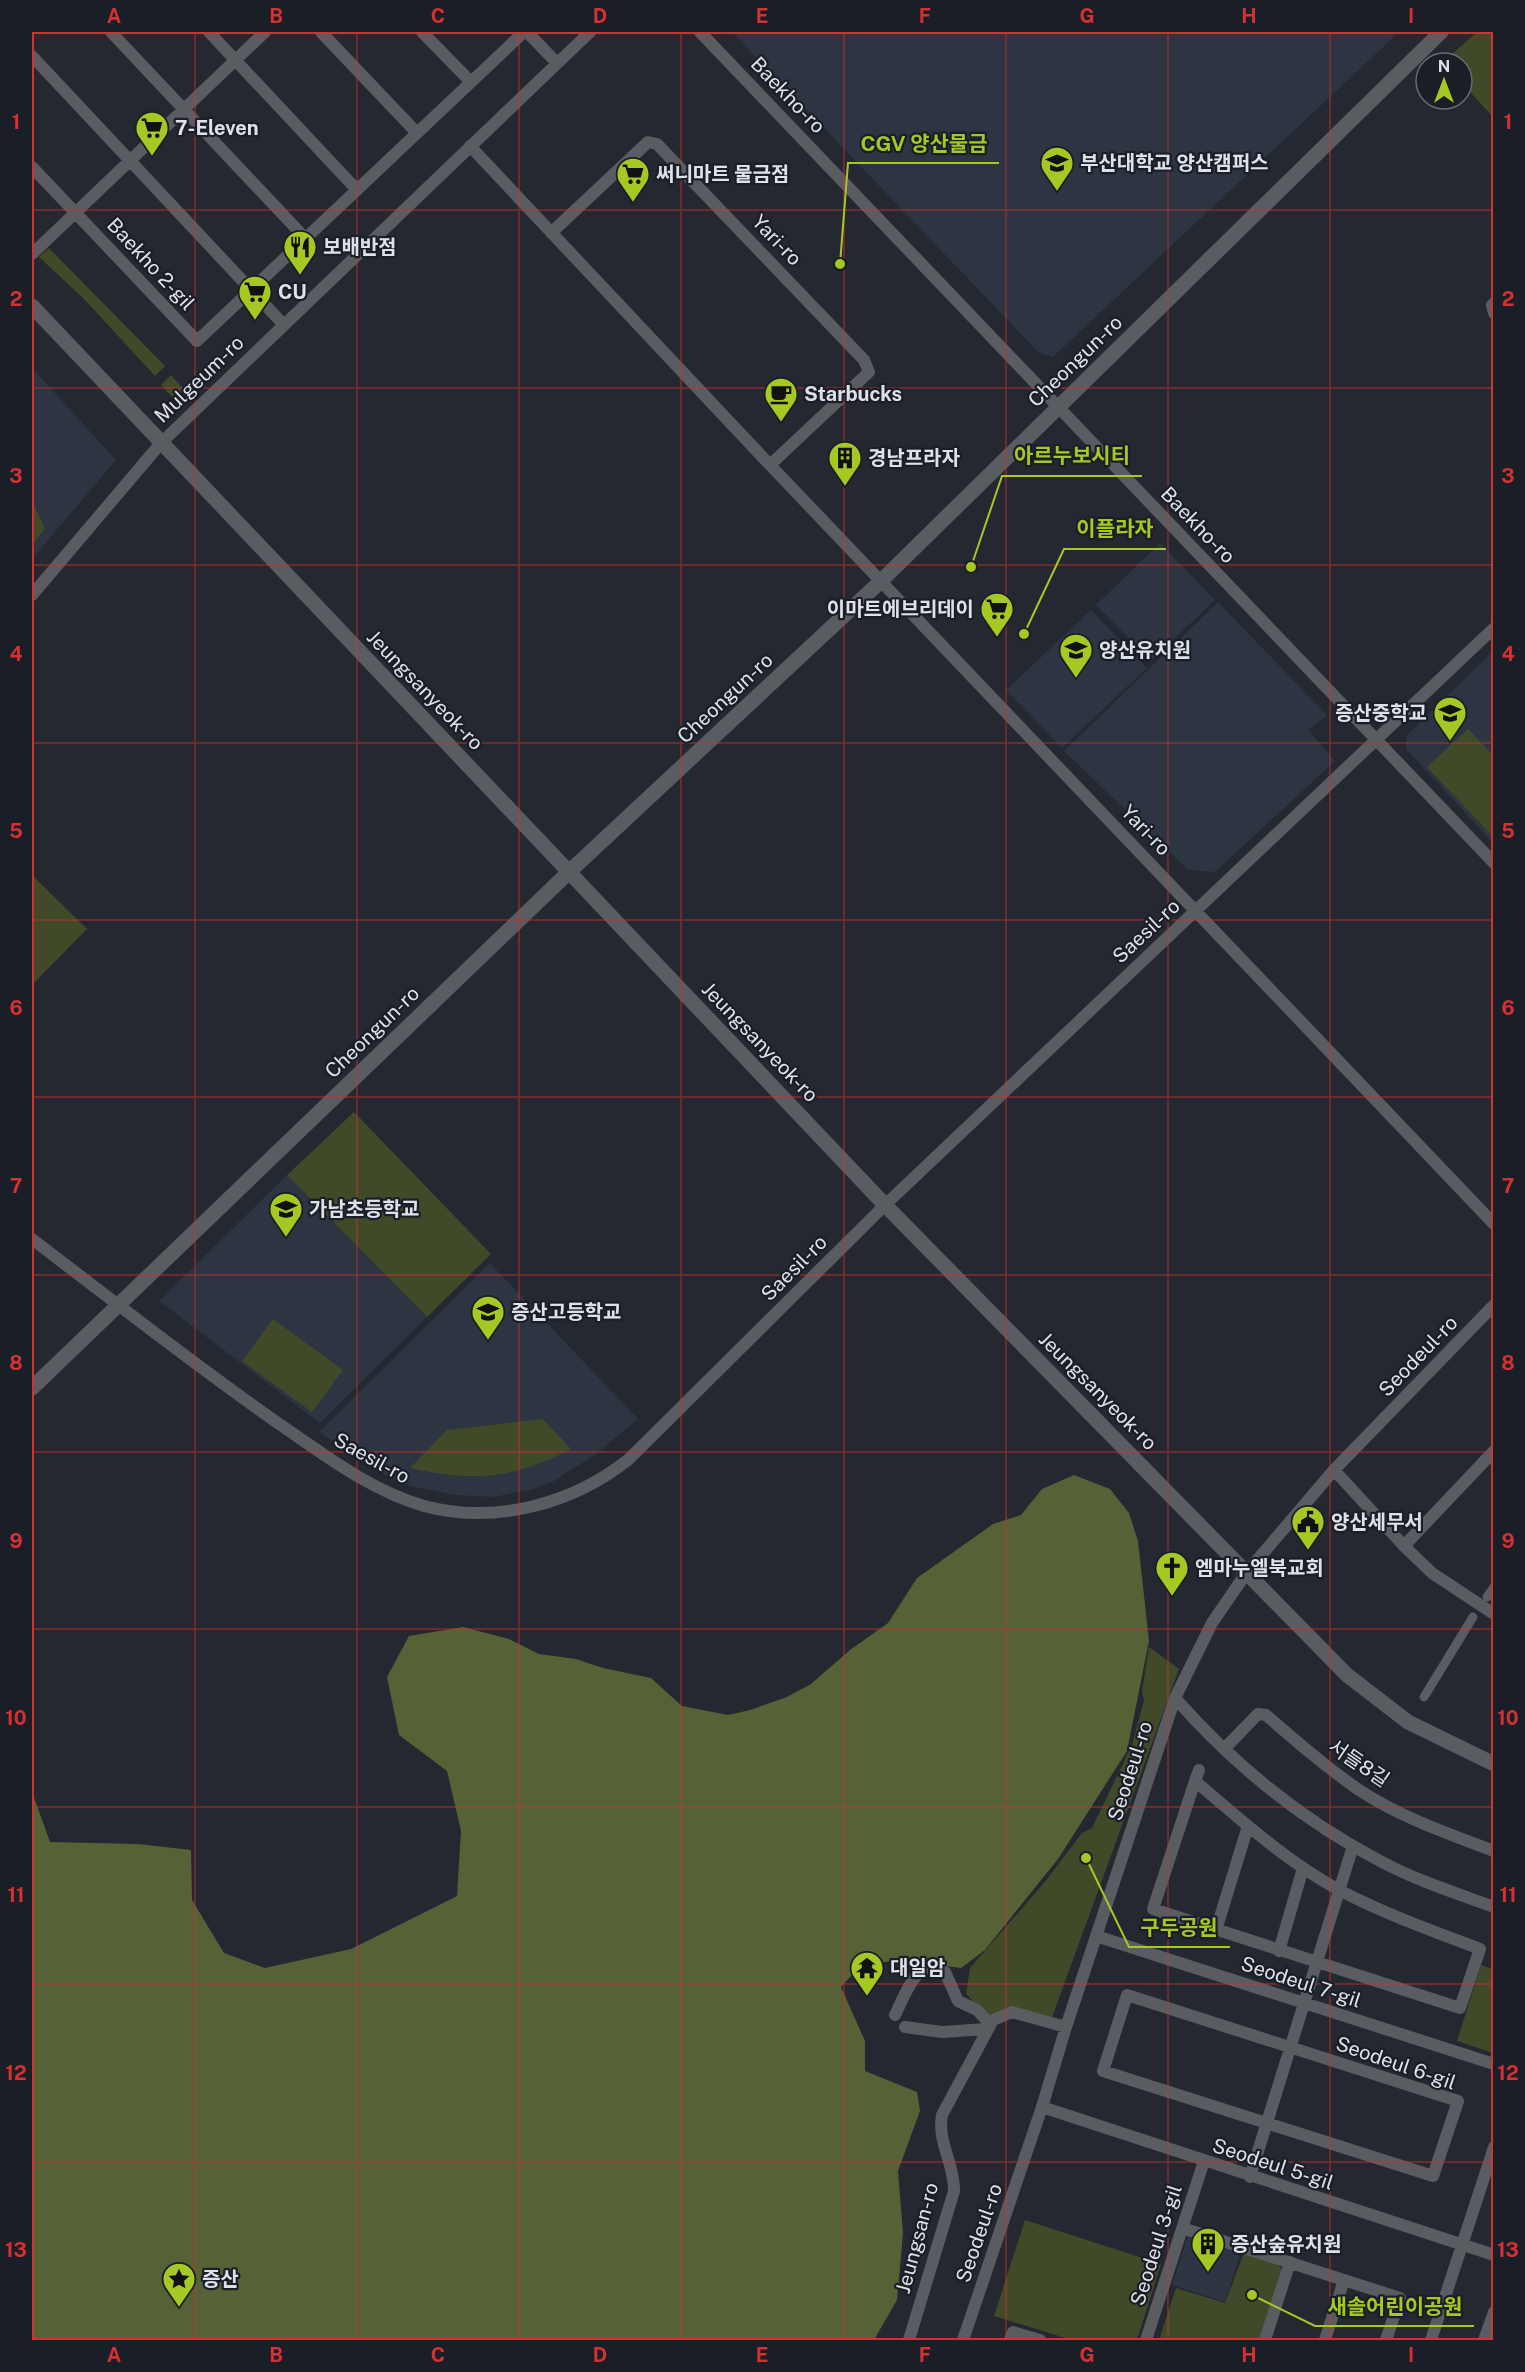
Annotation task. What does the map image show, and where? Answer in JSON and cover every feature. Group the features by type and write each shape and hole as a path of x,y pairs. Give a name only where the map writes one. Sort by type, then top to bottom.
{"street":[{"path":"111,32 306,239"},
{"path":"208,32 357,190"},
{"path":"32,254 266,32"},
{"path":"321,32 417,133"},
{"path":"422,32 471,82"},
{"path":"526,32 556,63"},
{"name":"Baekho 2-gil","path":"76,213 197,341 526,32"},
{"name":"Mulgeum-ro","path":"32,595 161,443 590,32"},
{"name":"Baekho-ro","path":"700,32 1494,863"},
{"name":"Cheongun-ro","path":"32,1388 569,872 881,581 1441,32"},
{"path":"32,56 284,325"},
{"name":"Yari-ro","path":"551,233 648,142 657,144 864,360 869,372 770,465"},
{"name":"Yari-ro","path":"470,146 770,465 1494,1224"},
{"path":"32,167 76,213"},
{"path":"1494,303 1492,305 1494,313"},
{"name":"Jeungsanyeok-ro","path":"32,306 885,1204 1347,1675 1409,1722 1494,1764"},
{"name":"Saesil-ro","path":"32,1239 238,1395 330,1459 376,1487 425,1506 474,1513 522,1509 570,1494 599,1480 629,1459 885,1204 1494,628"},
{"name":"Seodeul-ro","path":"963,2340 1042,2107 1174,1698 1212,1623 1247,1572 1334,1470 1494,1305"},
{"path":"1404,1546 1494,1451"},
{"path":"1334,1470 1432,1573 1494,1614"},
{"path":"1487,1597 1494,1587"},
{"path":"1424,1697 1473,1617"},
{"path":"1174,1698 1224,1749 1263,1784 1313,1822 1353,1846 1424,1881 1494,1907"},
{"name":"서들8길","path":"1224,1749 1258,1714 1266,1714 1322,1763 1361,1791 1408,1816 1494,1851"},
{"path":"1197,1775 1248,1826 1303,1868 1340,1890 1375,1908 1480,1949 1460,2008 1153,1909 1197,1775"},
{"path":"1216,1930 1248,1826"},
{"path":"1250,2177 1353,1846"},
{"path":"1279,1951 1303,1868"},
{"name":"Seodeul 7-gil","path":"1096,1936 1494,2064"},
{"path":"895,2015 914,1981 926,1969 933,1968 945,1972 958,2001 977,2010 988,2026"},
{"name":"Seodeul 6-gil","path":"1127,1995 1290,2047 1458,2101 1433,2176 1102,2071 1127,1995"},
{"path":"905,2027 942,2032 988,2026 998,2017 1012,2012 1066,2027"},
{"name":"Jeungsan-ro","path":"909,2340 954,2191 953,2176 940,2128 942,2115 988,2026"},
{"name":"Seodeul 5-gil","path":"1042,2107 1204,2162 1494,2255"},
{"path":"1431,2340 1494,2147"},
{"name":"Seodeul 3-gil","path":"1146,2340 1204,2162"},
{"path":"1182,2228 1400,2298 1386,2340"},
{"path":"1265,2340 1290,2262"},
{"path":"1325,2340 1344,2280"},
{"path":"1484,2340 1494,2312"},
{"path":"1010,2340 1013,2332 1040,2340"}],"shaded area":[{"name":"부산대학교 양산캠퍼스","path":"732,32 1399,32 1053,357 1039,353"},
{"path":"32,368 116,460 32,559"},
{"path":"1160,543 1215,600 1151,661 1096,605"},
{"path":"1218,602 1327,715 1309,730 1335,761 1215,872 1188,870 1064,751"},
{"name":"양산유치원","path":"1091,610 1147,668 1062,748 1006,690"},
{"name":"증산중학교","path":"1493,651 1493,843 1406,749 1407,735"},
{"name":"가남초등학교","path":"287,1175 427,1317 320,1423 159,1301"},
{"name":"증산고등학교","path":"490,1263 638,1419 596,1454 554,1481 534,1489 493,1497 456,1495 410,1486 375,1470 319,1432"},
{"path":"1188,2235 1241,2252 1225,2302 1172,2285"}],"green space":[{"path":"1477,32 1493,32 1493,117 1474,96 1474,51 1455,51"},
{"path":"49,248 165,366 155,376 84,299 39,257"},
{"path":"171,375 189,395 185,398 173,398 161,385"},
{"path":"32,501 45,529 32,545"},
{"path":"1468,729 1493,755 1493,837 1427,767"},
{"path":"32,875 87,929 32,985"},
{"path":"354,1112 491,1254 427,1317 287,1175"},
{"path":"273,1319 343,1370 312,1412 242,1361"},
{"path":"543,1419 571,1449 531,1467 492,1475 453,1475 410,1468 447,1430"},
{"path":"1074,1475 1110,1489 1129,1513 1138,1541 1149,1641 1127,1751 1058,1859 985,1950 961,1968 901,1960 861,1965 841,1987 865,2041 865,2071 917,2092 920,2111 898,2171 903,2233 897,2300 874,2340 32,2340 32,1792 50,1842 138,1844 191,1850 192,1900 224,1953 265,1968 351,1949 457,1896 461,1831 447,1771 399,1735 387,1677 409,1636 463,1627 509,1639 539,1654 576,1659 603,1668 651,1678 682,1706 728,1715 750,1710 787,1697 811,1684 850,1650 888,1623 917,1578 993,1524 1021,1515 1042,1489"},
{"path":"1149,1647 1179,1669 1051,2020 1011,2010 987,2016 966,1994 970,1968 1044,1883 1082,1833 1092,1828 1132,1745 1144,1700 1142,1691"},
{"path":"1481,1965 1493,1969 1493,2053 1457,2041"},
{"path":"1025,2220 1161,2264 1137,2340 1072,2340 994,2316"},
{"path":"1244,2253 1278,2264 1283,2272 1261,2340 1159,2340 1176,2288 1225,2303"}],"place":[{"name":"7-Eleven","path":"152,157"},
{"name":"부산대학교 양산캠퍼스","path":"1057,192"},
{"name":"써니마트 물금점","path":"633,203"},
{"name":"CGV 양산물금","path":"840,264"},
{"name":"보배반점","path":"300,276"},
{"name":"CU","path":"255,321"},
{"name":"Starbucks","path":"781,423"},
{"name":"경남프라자","path":"845,487"},
{"name":"아르누보시티","path":"971,567"},
{"name":"이플라자","path":"1024,634"},
{"name":"이마트에브리데이","path":"997,638"},
{"name":"양산유치원","path":"1076,679"},
{"name":"증산중학교","path":"1450,742"},
{"name":"가남초등학교","path":"286,1238"},
{"name":"증산고등학교","path":"488,1341"},
{"name":"양산세무서","path":"1308,1551"},
{"name":"엠마누엘북교회","path":"1172,1597"},
{"name":"구두공원","path":"1086,1858"},
{"name":"대일암","path":"867,1997"},
{"name":"증산숲유치원","path":"1208,2273"},
{"name":"새솔어린이공원","path":"1252,2295"},
{"name":"증산","path":"179,2308"}]}
